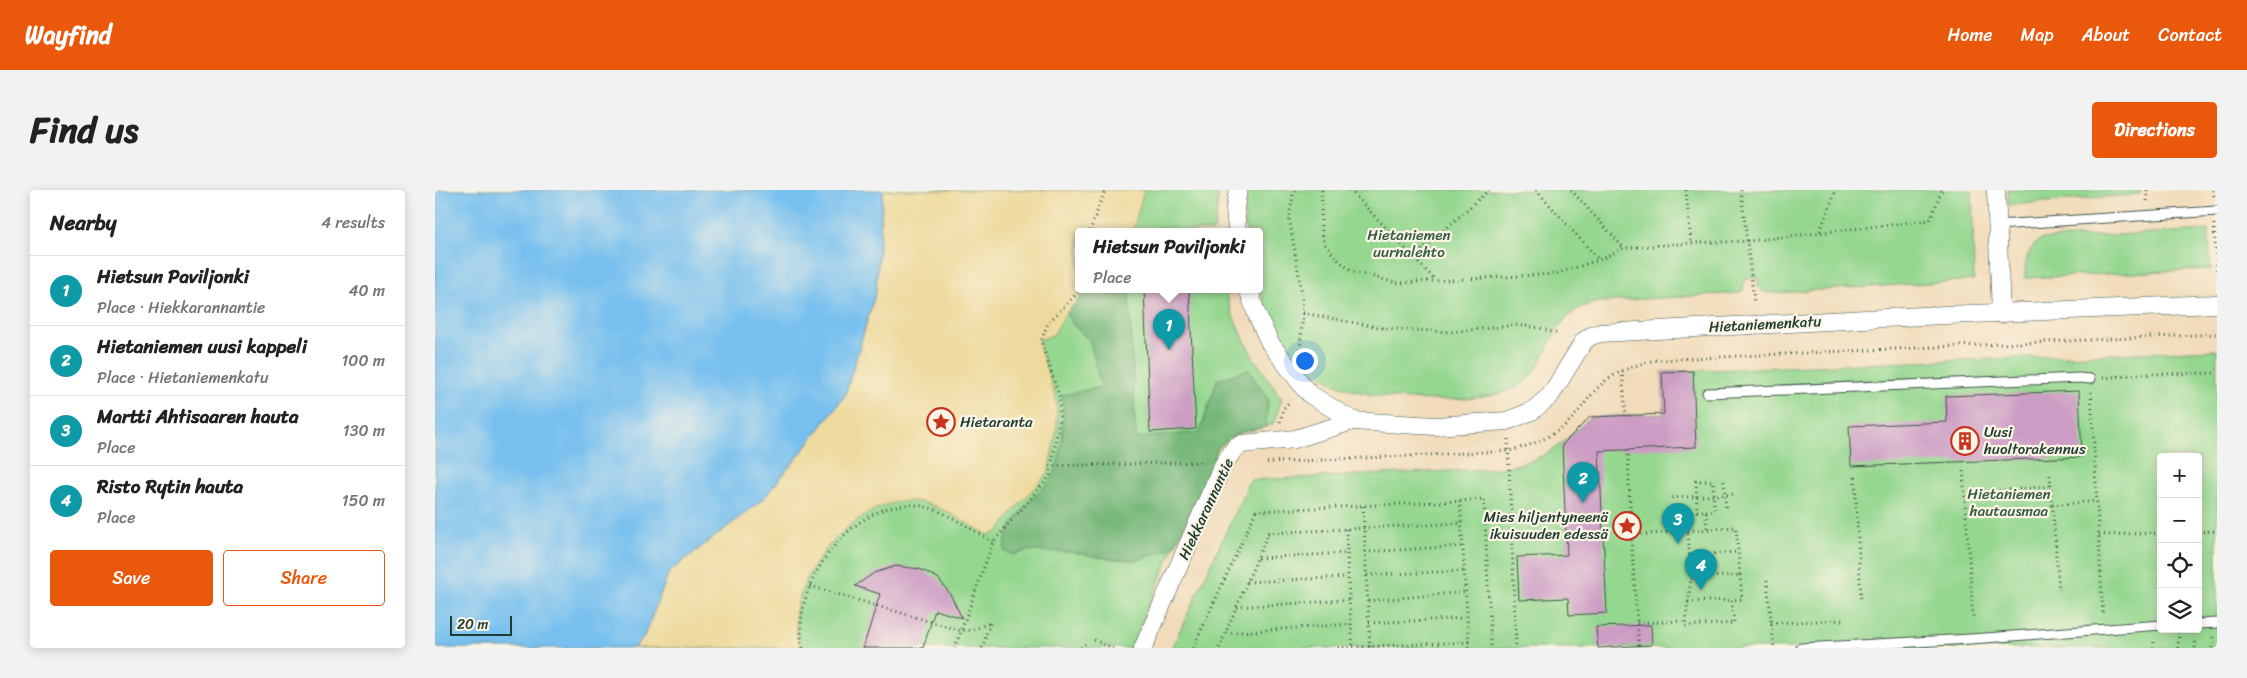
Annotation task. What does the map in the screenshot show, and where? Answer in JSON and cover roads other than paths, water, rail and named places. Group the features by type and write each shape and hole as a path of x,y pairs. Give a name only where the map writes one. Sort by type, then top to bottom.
{"street":[{"path":"1237,228 1235,208 1238,190"},
{"path":"1996,190 2001,314"},
{"path":"1249,293 1270,343 1305,390 1353,421"},
{"name":"Hietaniemenkatu","path":"1353,421 1435,426 1507,421 1532,411 1550,396 1584,341 1600,333 2217,304"},
{"name":"Hiekkarannantie","path":"1143,648 1222,467 1234,449 1242,444 1295,439 1353,421"}],"lane":[{"path":"1997,225 2217,211"},
{"path":"1707,392 2090,379"},
{"path":"2202,624 2217,623"},
{"path":"1801,648 1971,639 2157,625"}],"water":[{"path":"435,190 883,190 876,291 845,395 762,500 669,572 644,636 634,648 435,648"}],"place":[{"name":"Hietsun Paviljonki","path":"1169,350"},
{"name":"Hietaranta","path":"941,422"},
{"name":"Uusi huoltorakennus","path":"1965,441"},
{"name":"Hietaniemen uusi kappeli","path":"1583,503"},
{"name":"Mies hiljentyneenä ikuisuuden edessä","path":"1627,526"},
{"name":"Martti Ahtisaaren hauta","path":"1678,544"},
{"name":"Risto Rytin hauta","path":"1701,590"}],"park label":[{"name":"Hietaniemen uurnalehto","path":"1409,244"},
{"name":"Hietaniemen hautausmaa","path":"2009,502"}]}
